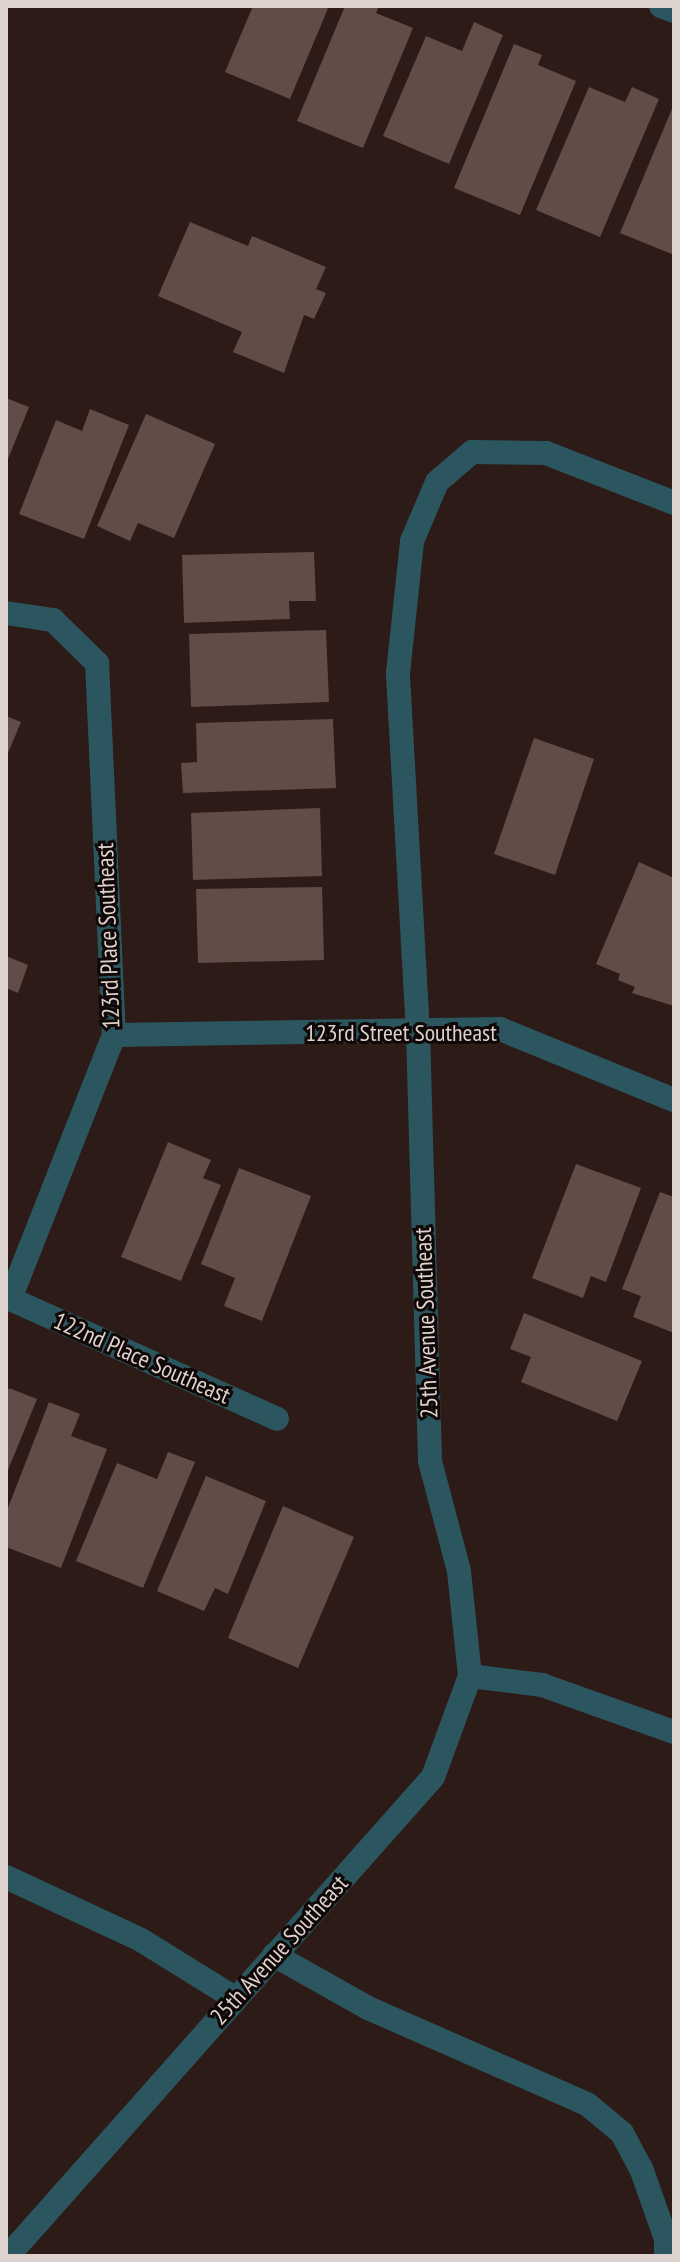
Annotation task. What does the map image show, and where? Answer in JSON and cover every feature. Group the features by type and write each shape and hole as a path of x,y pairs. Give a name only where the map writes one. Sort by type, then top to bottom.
{"street":[{"name":"25th Avenue Southeast","path":"8,2256 433,1777 470,1676 459,1571 430,1461 418,1033 398,673 412,541 437,482 472,452 546,453 674,503"},
{"name":"123rd Place Southeast","path":"6,613 53,620 97,663 114,1035 8,1298"},
{"name":"123rd Street Southeast","path":"114,1035 418,1033 500,1029 674,1100"},
{"name":"122nd Place Southeast","path":"8,1298 277,1419"},
{"path":"470,1676 542,1685 674,1732"},
{"path":"6,1877 141,1940 236,1999"},
{"path":"274,1955 368,2008 587,2104 622,2133 641,2168 666,2239 666,2256"}],"building":[{"path":"253,6 329,6 290,99 225,72"},
{"path":"345,6 379,6 376,13 413,28 363,148 297,121"},
{"path":"474,22 503,35 449,164 383,136 426,36 462,51"},
{"path":"514,44 542,55 538,65 576,81 520,215 454,188"},
{"path":"589,87 625,102 632,87 659,99 600,237 536,210"},
{"path":"674,104 674,255 620,233"},
{"path":"190,222 248,246 252,236 326,267 316,289 326,293 314,319 304,315 284,373 233,352 242,332 158,296"},
{"path":"6,398 29,407 6,464"},
{"path":"90,409 129,425 84,539 19,514 56,420 82,431"},
{"path":"146,414 215,444 174,538 138,523 130,541 97,526"},
{"path":"314,552 316,601 289,601 290,619 184,623 182,555"},
{"path":"326,630 329,702 191,707 189,634"},
{"path":"6,716 21,722 6,758"},
{"path":"333,719 336,788 183,793 181,763 197,762 196,723"},
{"path":"534,738 594,759 555,875 494,854"},
{"path":"320,808 322,876 193,880 191,813"},
{"path":"639,862 674,878 674,1006 632,993 635,987 618,980 620,974 596,964"},
{"path":"322,887 324,960 198,963 196,889"},
{"path":"6,956 28,965 18,993 6,988"},
{"path":"168,1142 211,1160 203,1178 221,1185 181,1281 121,1257"},
{"path":"576,1164 641,1188 606,1282 591,1276 583,1298 532,1278"},
{"path":"239,1168 311,1196 262,1321 224,1306 235,1278 201,1264"},
{"path":"660,1192 674,1197 674,1333 633,1317 641,1296 622,1289"},
{"path":"524,1313 642,1361 617,1421 521,1382 531,1357 510,1349"},
{"path":"9,1388 37,1399 6,1475 6,1395"},
{"path":"49,1402 80,1414 71,1436 107,1449 61,1568 6,1547 6,1513"},
{"path":"168,1452 195,1462 143,1588 76,1561 117,1463 157,1479"},
{"path":"206,1476 266,1501 228,1594 215,1588 204,1611 157,1591"},
{"path":"283,1506 354,1537 298,1668 228,1638"}]}
